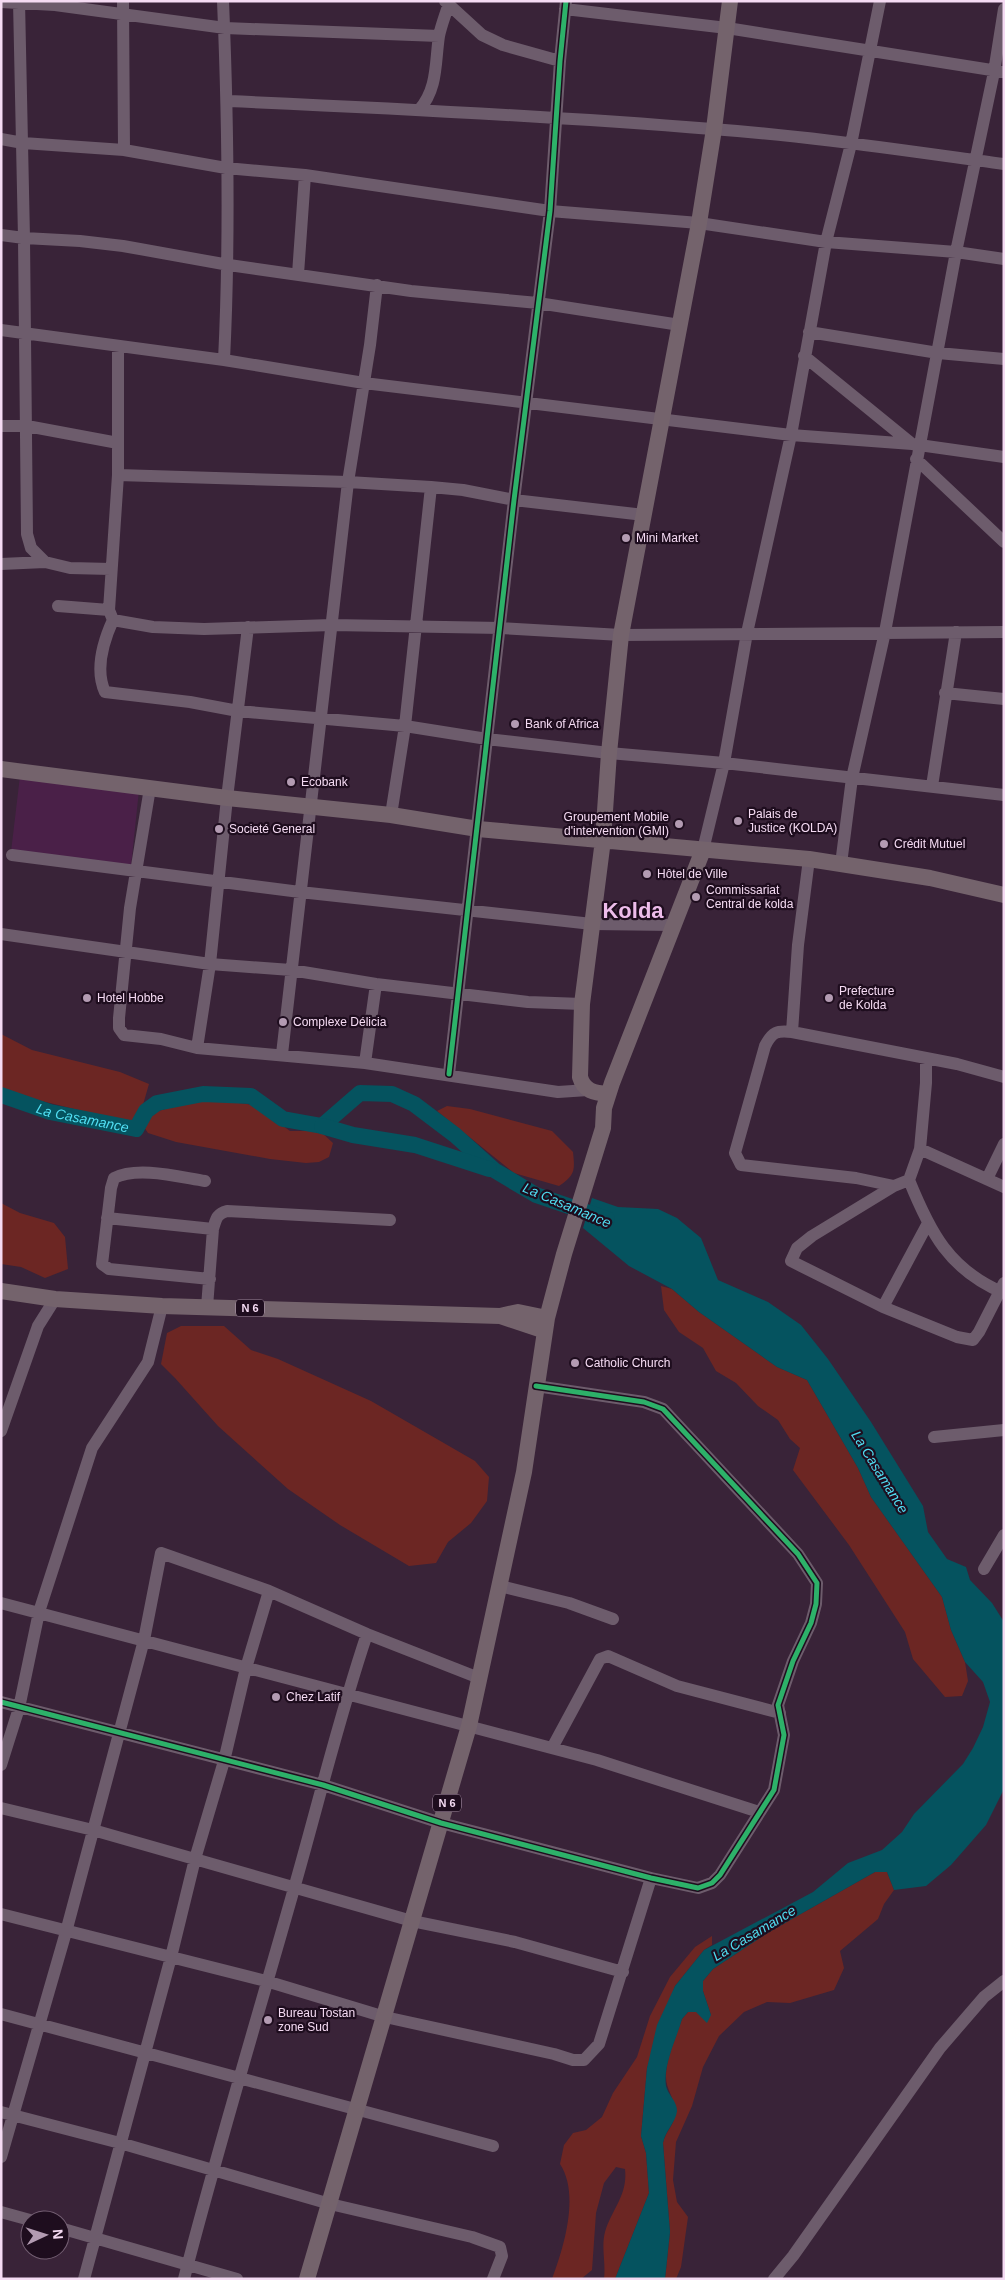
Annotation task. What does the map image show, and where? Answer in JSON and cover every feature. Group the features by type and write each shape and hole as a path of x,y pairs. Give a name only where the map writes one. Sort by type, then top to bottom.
{"main road":[{"path":"608,1094 588,1090 582,1085 580,1077 582,1004 603,840 609,753 621,635 660,418 680,324 698,223 714,129 730,1"},
{"path":"2,769 227,798 391,815 478,829 841,864 930,878 1004,895"},
{"path":"546,1324 554,1286 603,1128 604,1108 608,1094 703,850"},
{"path":"518,1312 544,1298 554,1286"},
{"name":"N 6","path":"1,1291 55,1298 162,1306 500,1316 546,1324"},
{"name":"N 6","path":"500,1316 518,1312 546,1324"},
{"name":"N 6","path":"308,2279 386,2017 468,1726 524,1472 546,1324"}],"street":[{"path":"224,1 228,100 226,168 229,265 224,360"},
{"path":"703,850 724,763 747,633 791,435 826,242 851,144 880,1"},
{"path":"1,2 123,7 224,28 439,36"},
{"path":"19,2 23,143 27,534 31,548 45,562"},
{"path":"419,110 428,100 435,77 439,36 446,3 482,35 503,44 560,61"},
{"path":"449,1074 514,500 550,211 565,5 727,28 999,72"},
{"path":"123,7 124,150"},
{"path":"841,864 852,778 885,632 916,459 916,445 938,353 956,252 976,160 999,72 1003,12"},
{"path":"228,100 714,129 851,144 1004,164"},
{"path":"1,139 23,143 124,150 226,168 304,175 550,211 698,223 826,242 956,252 1004,259"},
{"path":"298,274 304,175"},
{"path":"1,235 123,246 229,265 411,291 538,303 680,324"},
{"path":"282,1054 348,482 377,285"},
{"path":"1,330 224,360 364,383 791,435 916,445 1004,457"},
{"path":"809,332 938,353 1004,359"},
{"path":"118,346 118,475 111,570 111,615 100,668 101,683 105,692 190,702 238,711 405,726 487,739 609,753 724,763 1004,795"},
{"path":"804,356 916,445"},
{"path":"1,426 27,426 118,443"},
{"path":"916,459 1004,542"},
{"path":"118,475 348,482 431,487 463,490 514,500 644,515"},
{"path":"391,815 405,726 431,487"},
{"path":"1,564 45,562 70,568 111,570"},
{"path":"58,606 111,615 153,627 204,629 332,625 415,628 501,628 621,635 1004,632"},
{"path":"197,1048 210,964 227,798 248,627"},
{"path":"932,786 956,632"},
{"path":"945,693 1004,699"},
{"path":"150,788 130,908 119,1028 124,1035 161,1039 197,1048 282,1054 449,1074 558,1092 588,1090"},
{"path":"12,855 136,870 219,883 592,924 673,924"},
{"path":"792,1032 798,945 809,860"},
{"path":"1,934 210,964 291,970 376,984 528,1002 582,1004"},
{"path":"365,1063 376,984"},
{"path":"894,1186 856,1178 741,1165 735,1153 765,1046 770,1035 778,1030 792,1032 957,1064 1004,1077"},
{"path":"909,1180 894,1186 812,1236 798,1248 791,1262 883,1307 957,1337 973,1340 1002,1289 963,1270 945,1250 928,1223 909,1180 920,1149 926,1059"},
{"path":"987,1179 1004,1144"},
{"path":"920,1149 1004,1187"},
{"path":"205,1181 167,1175 124,1173 114,1178 102,1264 104,1267 210,1279"},
{"path":"207,1307 213,1229 216,1217 227,1211 390,1220"},
{"path":"107,1218 213,1229"},
{"path":"883,1307 928,1223"},
{"path":"2,1430 38,1326 55,1298"},
{"path":"1,1765 19,1708 39,1612 92,1448 148,1362 162,1306"},
{"path":"1,1702 323,1785 442,1823 651,1878 698,1888 712,1883 720,1875 774,1790 784,1735 778,1705 793,1661 811,1623 816,1604 817,1583 798,1554 664,1409 644,1402 536,1386"},
{"path":"934,1437 1004,1430"},
{"path":"984,1568 1004,1535"},
{"path":"1,2157 7,2114 40,2024 144,1640 161,1553 269,1590 367,1634 479,1678"},
{"path":"500,1586 569,1603 613,1619"},
{"path":"84,2279 172,1957 195,1859 224,1761 246,1668 269,1590"},
{"path":"1,1603 597,1760 759,1812"},
{"path":"184,2279 266,1981 323,1785 346,1694 367,1634"},
{"path":"552,1748 603,1656 608,1656 677,1686 780,1713"},
{"path":"1,1808 93,1830 412,1920 515,1942 623,1972"},
{"path":"1,1914 66,1932 266,1981 386,2017 554,2054 573,2060 584,2060 599,2044 651,1878"},
{"path":"774,2279 793,2256 940,2048 984,1997 1004,1981"},
{"path":"1,2014 145,2051 492,2146"},
{"path":"7,2114 120,2143 330,2204 472,2237 500,2246 502,2256 493,2279"},
{"path":"1,2212 20,2217"},
{"path":"70,2231 238,2279"}],"shaded area":[{"path":"20,776 139,790 131,866 11,852"},
{"path":"1,1034 32,1050 120,1072 149,1084 140,1115 131,1123 1,1091"},
{"path":"201,1098 254,1105 290,1131 320,1131 333,1143 329,1157 319,1162 306,1163 270,1159 176,1142 148,1133 140,1121 152,1113"},
{"path":"447,1106 470,1109 552,1131 573,1152 573,1172 559,1186 514,1173 437,1111"},
{"path":"1,1203 20,1213 54,1223 65,1237 68,1269 45,1278 21,1267 1,1264"},
{"path":"661,1286 672,1289 699,1312 777,1367 807,1380 858,1468 871,1497 942,1597 951,1630 965,1662 968,1681 962,1696 945,1697 913,1659 905,1632 849,1545 793,1470 800,1448 790,1439 778,1420 758,1406 736,1383 716,1371 703,1348 679,1332 664,1310"},
{"path":"181,1326 224,1326 251,1350 278,1359 371,1401 475,1461 489,1477 487,1501 471,1523 448,1542 436,1563 409,1566 340,1525 288,1489 218,1426 161,1364 167,1333"},
{"path":"875,1872 887,1872 894,1890 884,1904 878,1919 840,1951 844,1968 834,1990 790,2003 767,2002 744,2012 719,2036 703,2067 692,2106 676,2142 673,2180 677,2202 688,2217 681,2267 676,2279 665,2279 670,2232 663,2143 675,2113 675,2107 666,2081 666,2069 682,2019 688,2012 711,2015 703,1991 703,1981 713,1969 769,1932"},
{"path":"712,1936 712,1945 704,1950 675,1986 647,2068 641,2136 646,2153 649,2193 615,2279 604,2279 603,2243 608,2224 624,2187 625,2169 616,2167 604,2183 596,2213 592,2270 581,2279 552,2279 568,2221 569,2190 566,2176 560,2164 564,2145 573,2133 586,2130 602,2117 613,2093 637,2057 650,2016 670,1977 695,1947"}],"water":[{"path":"592,1198 618,1207 658,1209 677,1218 701,1238 718,1280 768,1302 801,1325 828,1359 871,1422 923,1506 928,1532 947,1559 966,1567 970,1580 992,1603 1004,1622 1004,1789 986,1825 951,1865 926,1886 894,1890 887,1872 875,1872 769,1932 713,1969 703,1981 703,1991 711,2015 707,2023 696,2012 688,2012 682,2019 666,2070 666,2086 676,2104 677,2111 663,2143 670,2232 665,2279 615,2279 649,2193 646,2153 641,2136 647,2068 657,2025 675,1986 704,1950 813,1892 848,1863 882,1850 902,1832 914,1814 963,1764 983,1727 990,1702 983,1682 965,1662 951,1630 942,1597 871,1497 858,1468 807,1380 777,1367 699,1312 672,1289 629,1266 583,1228"}],"waterway":[{"name":"La Casamance","path":"1,1095 50,1112 136,1129 146,1111 157,1103 203,1094 251,1096 283,1119 322,1126 360,1093 392,1094 414,1104 455,1135 494,1170 536,1195 607,1219"},
{"path":"322,1126 353,1135 415,1145 489,1169"}],"cycle path":[{"path":"449,1074 514,500 550,211 566,1"},
{"path":"1,1702 323,1785 441,1823 651,1878 698,1888 712,1883 720,1875 774,1790 784,1735 778,1705 793,1661 811,1623 816,1604 817,1583 798,1554 663,1409 644,1402 536,1386"}],"place":[{"name":"Mini Market","path":"626,538"},
{"name":"Bank of Africa","path":"515,724"},
{"name":"Ecobank","path":"291,782"},
{"name":"Palais de Justice (KOLDA)","path":"738,821"},
{"name":"Groupement Mobile d'intervention (GMI)","path":"679,824"},
{"name":"Societé General","path":"219,829"},
{"name":"Crédit Mutuel","path":"884,844"},
{"name":"Hôtel de Ville","path":"647,874"},
{"name":"Commissariat Central de kolda","path":"696,897"},
{"name":"Hotel Hobbe","path":"87,998"},
{"name":"Prefecture de Kolda","path":"829,998"},
{"name":"Complexe Délicia","path":"283,1022"},
{"name":"Catholic Church","path":"575,1363"},
{"name":"Chez Latif","path":"276,1697"},
{"name":"Bureau Tostan zone Sud","path":"268,2020"}],"district":[{"name":"Kolda","path":"633,910"}]}
